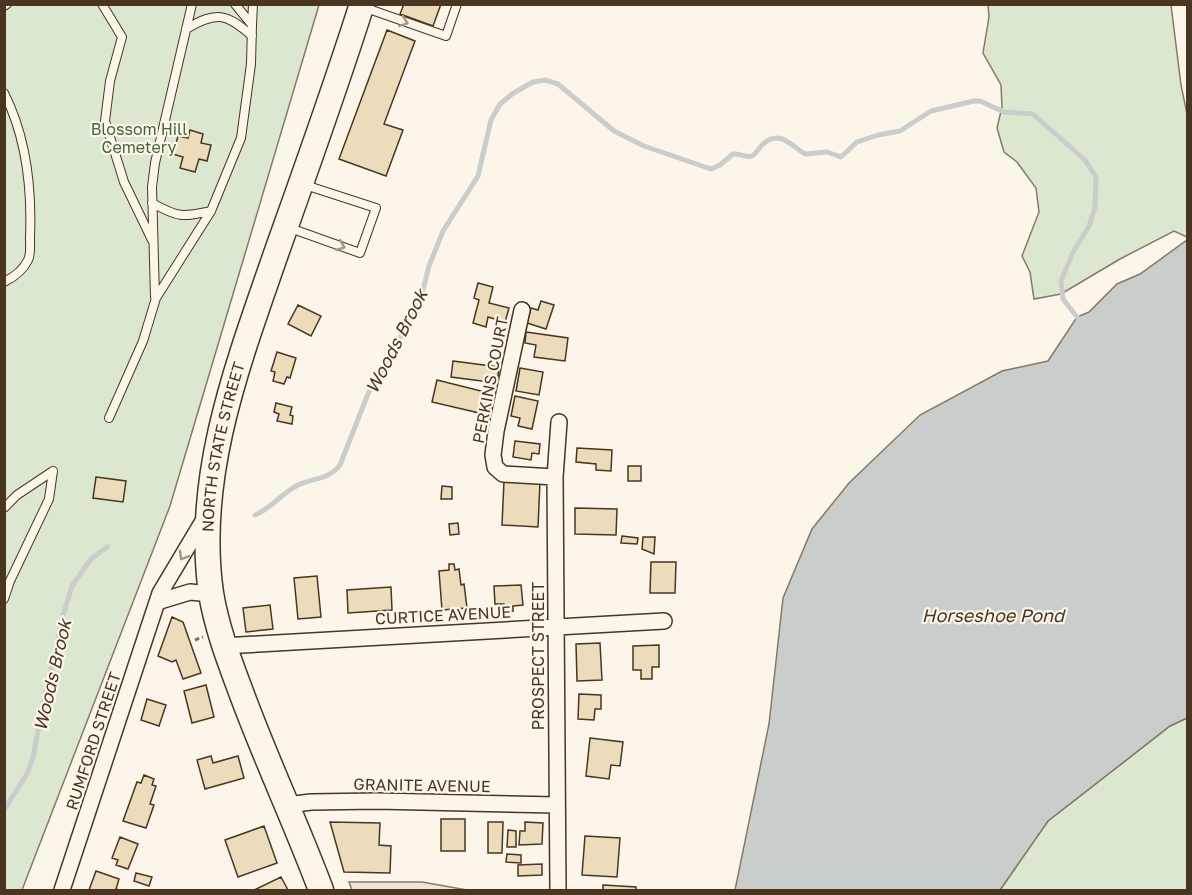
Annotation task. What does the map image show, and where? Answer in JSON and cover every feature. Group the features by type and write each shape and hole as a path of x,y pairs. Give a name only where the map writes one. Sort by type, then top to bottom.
{"main road":[{"name":"NORTH STATE STREET","path":"321,891 266,759 224,646 212,594 208,554 209,511 211,478 227,401 362,5"}],"street":[{"name":"PERKINS COURT","path":"522,310 496,431 493,455 495,467 503,474 555,477"},
{"name":"PROSPECT STREET","path":"558,891 555,477 559,422"},
{"name":"RUMFORD STREET","path":"62,891 160,593 209,511"},
{"path":"157,602 190,592 212,594"},
{"name":"CURTICE AVENUE","path":"224,646 664,621"},
{"name":"GRANITE AVENUE","path":"286,805 311,802 377,801 556,805"}],"lane":[{"path":"102,4 122,37 110,81 105,121 124,182 154,244"},
{"path":"156,298 152,187 155,163 192,4"},
{"path":"235,4 252,26"},
{"path":"110,418 143,341 156,298 211,211 241,138 251,64 253,4"},
{"path":"362,5 446,36 457,4"},
{"path":"186,29 201,19 216,15 235,21 252,36"},
{"path":"4,93 18,127 28,171 31,223 29,259 16,276 4,282"},
{"path":"286,226 360,253 376,208 301,184"},
{"path":"152,203 171,214 185,217 211,211"},
{"path":"4,508 17,495 53,471 48,499 4,598"}],"green space":[{"name":"Blossom Hill Cemetery","path":"5,5 319,5 170,506 22,890 5,890"},
{"path":"988,5 1171,5 1187,114 1187,237 1174,231 1120,259 1061,294 1034,299 1030,272 1022,256 1039,212 1036,188 1017,162 1004,152 997,128 1002,107 1001,85 983,53 989,17"},
{"path":"1187,718 1187,890 1000,890 1048,821 1170,726"}],"shaded area":[{"path":"349,882 422,882 467,890 352,890"}],"water":[{"name":"Horseshoe Pond","path":"1187,240 1187,718 1170,726 1048,821 1000,890 735,890 769,724 783,598 812,529 849,483 920,415 1002,371 1048,361 1077,317 1089,312 1117,284 1140,274"}],"building":[{"path":"404,4 441,4 433,26 400,14"},
{"path":"387,30 415,41 384,124 403,130 386,176 339,159"},
{"path":"190,130 203,134 201,143 211,145 207,161 199,159 195,172 180,168 183,157 173,154 178,136 188,138"},
{"path":"478,283 493,287 489,303 509,308 505,322 488,317 486,327 473,323 479,300 474,298"},
{"path":"541,301 554,305 546,329 527,323 531,308 538,310"},
{"path":"298,305 321,316 311,336 288,324"},
{"path":"526,332 568,338 565,361 534,357 536,345 525,343"},
{"path":"277,352 296,358 290,378 287,377 284,384 273,381 275,372 271,371"},
{"path":"453,361 499,367 497,383 451,377"},
{"path":"520,368 543,372 539,395 516,391"},
{"path":"437,380 493,394 488,415 432,402"},
{"path":"515,396 538,401 532,429 518,426 520,418 511,416"},
{"path":"276,403 292,407 290,415 293,416 292,424 277,421 279,414 274,412"},
{"path":"515,441 540,444 539,454 532,453 531,460 513,457"},
{"path":"577,448 612,450 611,471 596,470 596,464 576,462"},
{"path":"628,466 641,466 641,481 628,481"},
{"path":"96,477 126,481 123,502 93,498"},
{"path":"504,481 540,482 538,527 502,525"},
{"path":"442,486 452,487 452,499 441,499"},
{"path":"575,508 617,509 616,535 575,534"},
{"path":"458,523 459,534 450,535 449,524"},
{"path":"622,536 638,538 637,544 621,543"},
{"path":"643,537 655,537 654,554 642,549"},
{"path":"651,562 676,562 675,593 650,593"},
{"path":"449,564 454,564 455,570 459,569 461,585 464,584 467,608 442,610 439,571 449,570"},
{"path":"317,576 321,617 298,619 294,578"},
{"path":"521,585 523,605 513,606 513,611 504,612 504,604 495,604 494,586"},
{"path":"391,587 392,610 348,613 347,590"},
{"path":"270,605 273,629 246,632 243,608"},
{"path":"172,617 183,622 201,673 183,679 176,660 172,662 158,656"},
{"path":"600,643 602,680 577,681 576,644"},
{"path":"659,645 659,667 652,667 652,679 641,679 641,670 633,670 633,646"},
{"path":"206,685 214,717 192,723 184,691"},
{"path":"579,694 601,695 601,709 595,709 594,720 578,719"},
{"path":"147,699 166,705 159,726 141,720"},
{"path":"590,738 623,742 620,766 611,765 609,779 586,776"},
{"path":"211,756 213,763 238,756 244,778 205,789 197,760"},
{"path":"144,775 154,779 152,785 156,786 150,804 154,805 146,828 123,821 137,782 141,783"},
{"path":"441,819 465,819 465,851 441,851"},
{"path":"330,822 380,823 379,845 391,846 390,873 344,872"},
{"path":"488,822 503,822 502,853 488,853"},
{"path":"525,822 543,823 542,844 519,845 520,831 525,831"},
{"path":"264,826 277,863 238,877 225,840"},
{"path":"508,830 516,831 516,847 507,847"},
{"path":"585,836 620,838 617,877 582,875"},
{"path":"120,837 138,844 128,869 116,865 118,860 112,858"},
{"path":"507,854 521,855 521,863 506,862"},
{"path":"542,864 542,875 518,876 518,865"},
{"path":"96,871 119,879 116,889 119,890 89,890"},
{"path":"136,873 152,877 149,886 134,881"},
{"path":"281,877 288,890 254,890"},
{"path":"603,885 636,887 636,890 603,890"}],"waterway":[{"name":"Woods Brook","path":"255,515 292,488 330,474 340,465 368,394 420,302 429,266 443,231 478,176 491,120 500,104 533,82 545,80 558,84 614,131 644,146 711,169 733,154 752,156 768,140 774,138 785,140 805,154 827,152 841,157 857,142 900,131 931,111 974,101 980,101 1004,112 1033,114 1085,160 1096,177 1095,207 1089,226 1073,252 1061,281 1063,299 1077,317"},
{"name":"Woods Brook","path":"4,810 27,774 33,758 63,616 72,586 91,559 107,547"}]}
